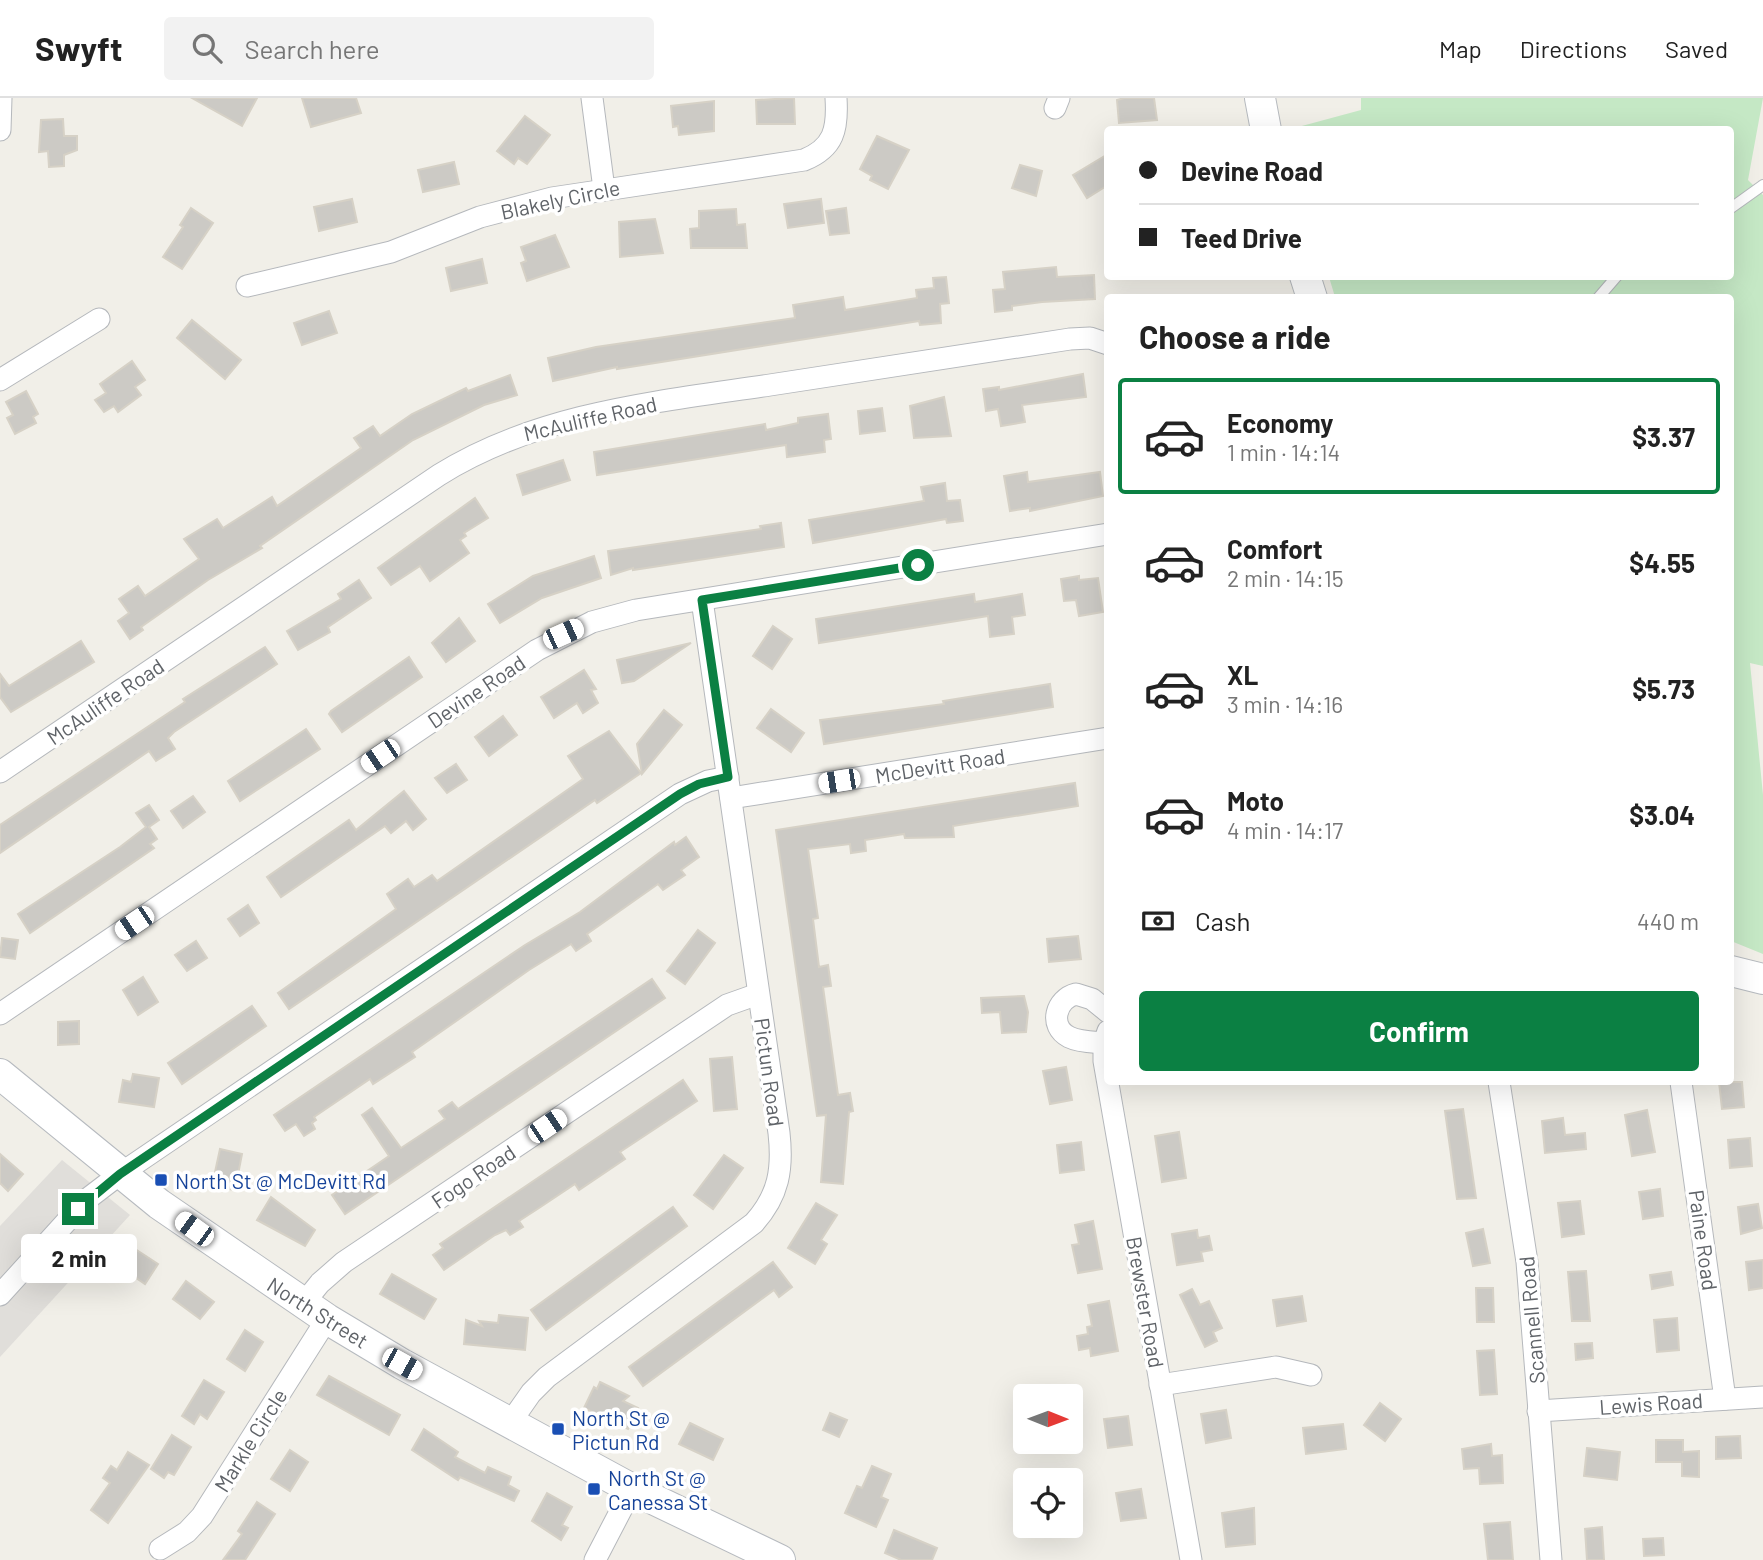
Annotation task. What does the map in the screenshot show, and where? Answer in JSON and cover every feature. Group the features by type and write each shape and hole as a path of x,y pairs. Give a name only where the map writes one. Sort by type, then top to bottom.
{"main road":[{"path":"1260,98 1265,126"},
{"path":"1734,972 1763,979"},
{"name":"North Street","path":"0,1074 120,1174 315,1311 510,1423 632,1489 780,1560"}],"street":[{"path":"0,130 1,98"},
{"path":"592,98 604,188"},
{"name":"Blakely Circle","path":"247,286 398,250 492,213 604,188 804,160 829,145 837,124 836,98"},
{"path":"0,380 99,318"},
{"name":"McAuliffe Road","path":"0,772 439,475 513,436 573,419 659,402 1070,339 1090,338 1104,343"},
{"name":"Devine Road","path":"0,1014 550,641 607,617 1104,535"},
{"name":"Pictun Road","path":"510,1423 524,1402 547,1377 744,1231 770,1203 779,1182 782,1160 702,600"},
{"name":"McDevitt Road","path":"0,1295 86,1200 120,1174 680,794 699,784 730,787 1104,739"},
{"name":"Fogo Road","path":"315,1311 320,1283 344,1262 727,1005 758,994"},
{"name":"Brewster Road","path":"1104,1009 1092,999 1076,994 1063,1000 1056,1015 1057,1024 1065,1035 1104,1037"},
{"name":"Brewster Road","path":"1108,1085 1191,1560"},
{"name":"Scannell Road","path":"1499,1085 1527,1262 1551,1560"},
{"name":"Paine Road","path":"1681,1085 1725,1399"},
{"name":"Markle Circle","path":"160,1549 187,1532 202,1516 315,1311"},
{"path":"1160,1385 1276,1367 1311,1375"},
{"name":"Lewis Road","path":"1538,1411 1763,1397"},
{"path":"596,1560 632,1489"}],"lane":[{"path":"1734,206 1763,186"},
{"path":"1601,294 1614,280"}],"shaded area":[{"path":"62,1160 130,1215 0,1357 0,1226"}],"green space":[{"path":"1361,98 1763,98 1748,180 1763,195 1763,666 1750,663 1763,795 1763,954 1734,942 1734,294 1334,294 1330,280 1734,280 1734,126 1302,126 1361,110"}],"building":[{"path":"192,98 257,98 242,126"},
{"path":"302,98 356,98 361,113 311,127"},
{"path":"794,98 795,124 757,124 756,100"},
{"path":"1154,98 1157,120 1119,123 1117,100"},
{"path":"714,101 714,131 679,135 678,126 673,127 671,106"},
{"path":"525,116 550,135 527,164 518,158 514,164 497,151"},
{"path":"63,119 64,136 77,136 77,150 64,155 64,166 49,167 48,151 39,152 41,120"},
{"path":"877,136 909,150 888,189 870,180 872,176 860,169"},
{"path":"1104,156 1104,187 1087,198 1073,175"},
{"path":"454,162 459,184 423,192 418,170"},
{"path":"1020,165 1042,171 1036,196 1012,188"},
{"path":"352,199 357,222 319,231 314,207"},
{"path":"821,199 824,223 788,228 784,204"},
{"path":"191,208 213,223 182,269 163,257 183,227 180,225"},
{"path":"846,208 849,233 830,235 826,211"},
{"path":"736,209 737,225 745,224 747,248 691,248 690,229 699,228 699,211"},
{"path":"655,219 663,253 620,257 619,222"},
{"path":"555,235 569,267 527,281 521,263 526,261 521,247"},
{"path":"482,259 487,283 451,291 446,268"},
{"path":"1056,267 1057,277 1094,275 1095,299 1042,302 1012,306 1012,310 995,312 993,290 1005,289 1003,272"},
{"path":"946,277 949,303 940,304 941,323 920,325 919,321 617,367 553,381 548,358 596,347 795,318 793,305 843,297 845,310 917,298 916,290 934,288 933,278"},
{"path":"329,311 337,333 302,345 294,323"},
{"path":"192,320 241,360 225,379 177,338"},
{"path":"132,361 145,380 135,387 141,395 118,412 114,406 104,412 95,400 106,393 100,384"},
{"path":"1083,374 1086,397 1022,405 1025,422 1001,426 998,409 986,411 983,389 999,387 999,390"},
{"path":"510,375 517,395 484,405 413,440 260,546 262,548 208,580 141,627 143,630 130,639 118,621 129,613 119,599 138,586 145,596 199,559 184,539 217,519 223,528 272,497 277,506 361,448 354,438 373,426 380,436 412,414 466,388 468,391"},
{"path":"26,391 38,414 33,417 36,423 15,434 7,418 13,415 6,402"},
{"path":"944,397 951,436 914,438 910,406"},
{"path":"882,408 885,431 860,434 858,411"},
{"path":"828,414 831,439 824,440 825,452 787,457 786,445 597,475 594,452 765,424 766,430 798,423 798,418"},
{"path":"563,460 570,480 523,495 517,475"},
{"path":"1027,472 1028,482 1100,472 1103,496 1030,511 1030,508 1010,511 1004,476"},
{"path":"945,483 947,501 960,500 963,521 947,523 946,519 813,543 809,520 924,501 921,487"},
{"path":"475,498 488,518 464,533 466,536 460,540 469,553 430,581 420,566 391,585 378,568"},
{"path":"781,523 784,547 633,568 611,575 608,551 761,529 760,526"},
{"path":"594,556 601,578 542,598 500,623 488,604 533,576"},
{"path":"1079,576 1079,580 1098,578 1103,612 1079,616 1076,600 1064,601 1061,579"},
{"path":"359,580 371,598 328,627 330,632 298,650 287,631 341,599 338,594"},
{"path":"974,594 975,602 1022,594 1025,615 1012,617 1014,634 990,637 988,616 819,643 816,619"},
{"path":"459,618 475,641 446,662 432,643"},
{"path":"773,626 792,639 772,669 753,656"},
{"path":"81,641 94,662 11,712 0,697 0,674 9,686"},
{"path":"691,643 634,681 622,683 617,660"},
{"path":"265,647 277,664 174,732 168,738 175,749 156,761 149,751 0,853 0,825 185,702 183,699"},
{"path":"409,657 422,677 342,732 329,714 331,711"},
{"path":"584,670 596,689 591,690 598,703 583,713 577,703 554,718 541,697"},
{"path":"1050,684 1053,707 824,744 820,720 944,704 943,701"},
{"path":"771,709 804,733 791,752 757,728"},
{"path":"664,710 682,725 642,774 637,744"},
{"path":"503,716 517,735 489,756 475,737"},
{"path":"306,729 320,749 240,801 228,781"},
{"path":"609,731 641,773 597,803 595,800 289,1009 278,993 396,909 387,894 408,879 414,887 432,875 437,881 583,779 568,756"},
{"path":"456,764 467,780 447,793 435,778"},
{"path":"1075,783 1078,806 953,826 954,837 905,838 904,834 865,840 866,851 851,853 850,844 808,849 818,918 813,919 819,967 828,965 831,986 823,987 838,1095 850,1093 853,1111 849,1112 843,1184 821,1182 826,1115 817,1116 776,830"},
{"path":"404,791 426,819 413,830 406,821 391,833 385,826 281,897 267,877 349,820 356,830"},
{"path":"193,796 205,812 183,828 171,811"},
{"path":"149,805 159,820 149,827 157,839 150,844 154,848 30,933 18,914 146,827 136,813"},
{"path":"686,837 699,857 681,870 685,875 663,890 658,884 587,934 591,941 576,951 571,944 529,970 412,1052 415,1057 373,1084 370,1079 314,1117 316,1120 312,1123 315,1129 304,1136 296,1124 285,1131 274,1115 525,945 580,912 674,842 675,845"},
{"path":"248,905 259,923 240,936 228,919"},
{"path":"698,930 715,943 685,984 667,971"},
{"path":"1078,936 1081,959 1049,962 1047,939"},
{"path":"2,938 18,940 15,959 0,957"},
{"path":"196,941 207,958 187,971 175,955"},
{"path":"143,977 158,1002 138,1015 123,990"},
{"path":"652,979 665,998 345,1214 332,1195 389,1156 362,1115 372,1108 401,1148 445,1119 439,1111 452,1102 458,1109"},
{"path":"1024,996 1028,1012 1026,1032 1002,1033 1000,1012 982,1013 981,998"},
{"path":"252,1006 266,1026 182,1084 168,1063"},
{"path":"79,1021 79,1044 58,1045 58,1022"},
{"path":"732,1057 737,1109 714,1111 710,1059"},
{"path":"1066,1067 1072,1100 1050,1104 1043,1071"},
{"path":"133,1074 159,1078 154,1107 119,1102 123,1080 131,1082"},
{"path":"683,1080 697,1101 620,1152 625,1159 579,1190 575,1184 519,1221 523,1227 510,1235 506,1230 495,1235 444,1270 433,1255 443,1248 440,1244"},
{"path":"1742,1082 1744,1107 1722,1109 1719,1085"},
{"path":"1463,1109 1476,1198 1457,1199 1445,1111"},
{"path":"1647,1110 1655,1152 1632,1156 1625,1115"},
{"path":"1563,1118 1565,1135 1585,1133 1586,1149 1545,1153 1542,1121"},
{"path":"1179,1132 1186,1178 1162,1182 1155,1136"},
{"path":"1750,1138 1752,1166 1730,1168 1728,1140"},
{"path":"1081,1142 1084,1170 1060,1173 1057,1145"},
{"path":"220,1149 242,1154 235,1190 212,1186"},
{"path":"0,1154 23,1174 8,1191 0,1183"},
{"path":"724,1155 743,1168 713,1209 694,1195"},
{"path":"1660,1189 1663,1216 1643,1219 1639,1192"},
{"path":"271,1197 315,1230 305,1246 257,1220"},
{"path":"1580,1201 1584,1234 1562,1237 1558,1203"},
{"path":"816,1203 837,1215 821,1240 827,1244 815,1264 788,1248"},
{"path":"1758,1204 1762,1228 1741,1234 1738,1207"},
{"path":"673,1207 687,1226 546,1330 531,1310"},
{"path":"1093,1221 1102,1269 1078,1273 1072,1245 1079,1244 1075,1225"},
{"path":"1483,1229 1490,1263 1473,1266 1466,1233"},
{"path":"1197,1230 1198,1238 1209,1236 1212,1250 1201,1252 1203,1261 1177,1265 1172,1234"},
{"path":"126,1243 158,1264 145,1284 113,1262"},
{"path":"1763,1260 1763,1288 1749,1290 1746,1262"},
{"path":"773,1262 792,1287 779,1297 774,1290 643,1386 629,1367"},
{"path":"1586,1271 1590,1321 1572,1321 1568,1272"},
{"path":"1671,1272 1673,1285 1652,1289 1650,1275"},
{"path":"392,1274 436,1299 424,1319 380,1294"},
{"path":"186,1281 214,1302 200,1319 173,1299"},
{"path":"1476,1288 1493,1288 1494,1322 1477,1322"},
{"path":"1192,1289 1200,1305 1209,1301 1222,1328 1213,1332 1217,1341 1205,1347 1180,1295"},
{"path":"1302,1296 1306,1321 1277,1326 1273,1300"},
{"path":"1109,1301 1118,1351 1091,1356 1090,1348 1079,1350 1077,1336 1088,1334 1087,1327 1092,1326 1088,1305"},
{"path":"499,1315 528,1318 525,1350 464,1344 466,1320 482,1326 479,1321 498,1323"},
{"path":"1677,1318 1679,1350 1657,1352 1654,1320"},
{"path":"245,1330 263,1342 245,1371 227,1359"},
{"path":"1592,1343 1593,1358 1576,1360 1575,1344"},
{"path":"1494,1350 1497,1394 1480,1395 1477,1351"},
{"path":"329,1376 400,1415 389,1435 317,1395"},
{"path":"204,1380 224,1392 207,1419 200,1414 194,1424 182,1416"},
{"path":"600,1382 629,1396 623,1401 638,1408 628,1429 584,1408 594,1387 597,1389"},
{"path":"1380,1403 1401,1419 1385,1441 1364,1425"},
{"path":"1226,1410 1231,1438 1206,1443 1201,1414"},
{"path":"830,1413 847,1420 839,1437 823,1430"},
{"path":"1128,1416 1132,1445 1108,1448 1104,1419"},
{"path":"690,1423 723,1439 713,1460 679,1444"},
{"path":"1343,1424 1346,1449 1306,1454 1303,1428"},
{"path":"424,1429 458,1452 455,1457 485,1473 488,1467 511,1477 508,1485 519,1491 514,1501 460,1477 458,1480 412,1450"},
{"path":"172,1435 191,1447 174,1475 168,1472 164,1478 151,1469"},
{"path":"1740,1436 1741,1458 1716,1459 1716,1437"},
{"path":"1656,1440 1683,1440 1683,1452 1699,1451 1699,1477 1682,1476 1682,1462 1656,1462"},
{"path":"1491,1444 1492,1456 1502,1455 1503,1483 1480,1484 1479,1468 1464,1469 1462,1449"},
{"path":"1587,1448 1620,1452 1617,1480 1584,1476"},
{"path":"290,1450 308,1462 290,1491 271,1479"},
{"path":"128,1452 149,1465 108,1523 91,1510 110,1483 103,1478 111,1466 117,1470"},
{"path":"872,1466 891,1474 881,1497 888,1500 876,1527 845,1513 857,1486 862,1488"},
{"path":"1141,1489 1146,1518 1121,1521 1116,1493"},
{"path":"547,1493 572,1507 562,1525 568,1528 561,1540 532,1521"},
{"path":"257,1502 275,1514 245,1560 223,1560 242,1534 238,1531"},
{"path":"1254,1508 1255,1544 1226,1547 1222,1513"},
{"path":"1510,1522 1513,1560 1488,1560 1484,1524"},
{"path":"1602,1527 1604,1560 1587,1560 1585,1529"},
{"path":"894,1530 937,1548 932,1560 901,1560 885,1553"},
{"path":"1663,1538 1664,1555 1644,1556 1643,1539"}],"place":[{"name":"North St @ McDevitt Rd","path":"161,1180"},
{"name":"North St @ Pictun Rd","path":"558,1429"},
{"name":"North St @ Canessa St","path":"594,1489"}],"route":[{"path":"78,1209 95,1192 120,1174 680,794 699,784 728,777 702,600 918,565"}]}
